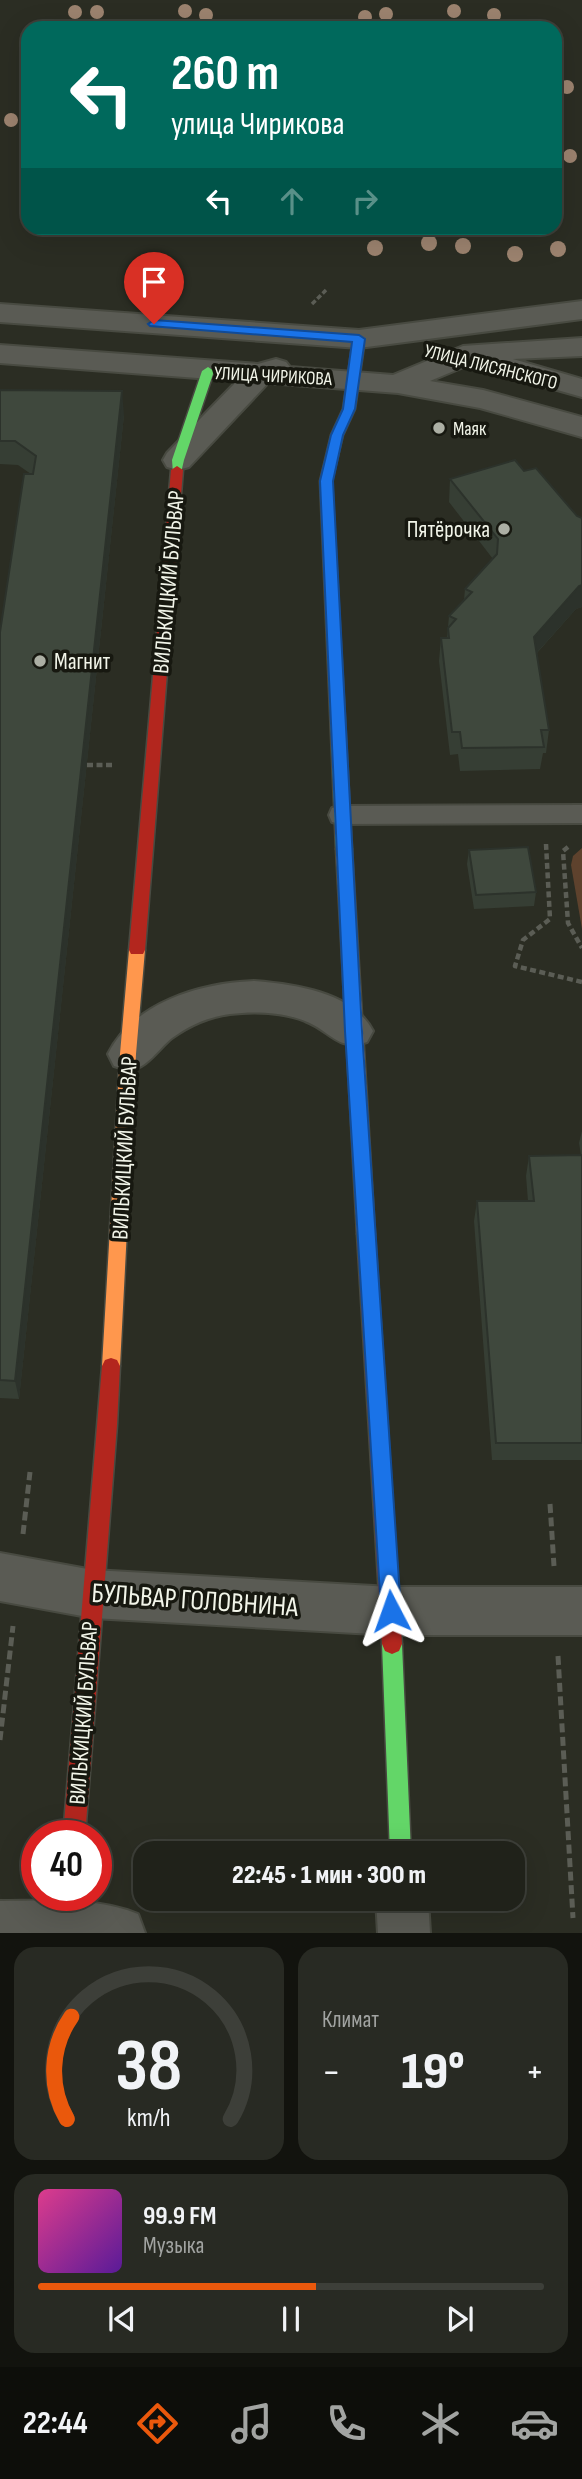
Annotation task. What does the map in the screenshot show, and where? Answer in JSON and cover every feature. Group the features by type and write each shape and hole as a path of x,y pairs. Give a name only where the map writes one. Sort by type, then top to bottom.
{"street":[{"name":"УЛИЦА ЧИРИКОВА","path":"0,313 359,339 582,310"},
{"name":"УЛИЦА ЛИСЯНСКОГО","path":"359,339 463,355 582,388"},
{"name":"ВИЛЬКИЦКИЙ БУЛЬВАР","path":"178,460 260,374 359,339"},
{"path":"359,339 349,409 337,435 326,481 341,815 391,1611 401,1841"},
{"path":"349,409 463,355 582,347"},
{"name":"УЛИЦА ЧИРИКОВА","path":"0,354 397,384"},
{"name":"ВИЛЬКИЦКИЙ БУЛЬВАР","path":"75,1820 93,1594 105,1484 128,1054 178,460 208,371"},
{"name":"УЛИЦА ЛИСЯНСКОГО","path":"397,384 483,399 551,416 582,427"},
{"path":"128,1054 157,1026 194,1006 236,996 278,998 319,1009 354,1031"},
{"name":"БУЛЬВАР ГОЛОВНИНА","path":"12,1579 93,1594 391,1611 568,1593"},
{"path":"403,1911 404,1933"},
{"path":"0,1927 67,1919 119,1933"}],"lane":[{"path":"341,815 582,814"}],"path":[{"path":"87,765 118,765"},
{"path":"544,814 550,919 523,940 515,966 582,982"},
{"path":"572,845 563,851 568,923 582,948"},
{"path":"0,1740 12,1579 30,1472"},
{"path":"550,1504 568,1593"},
{"path":"558,1655 573,1918"}],"shaded area":[{"path":"582,848 582,929 571,865 573,856"}],"building":[{"path":"0,390 122,391 15,1381 0,1380 0,632 24,474 33,474 36,456 15,441 0,441"},
{"path":"515,460 524,471 536,468 577,516 582,518 582,585 534,637 549,730 541,730 544,747 462,748 460,732 452,732 441,638 449,638 448,628 456,619 449,616 472,592 465,589 497,554 498,539 450,479"},
{"path":"528,847 536,892 476,895 469,850"},
{"path":"582,1155 582,1443 496,1443 477,1201 534,1201 529,1156"}],"traffic: fast":[{"path":"344,849 326,481 337,435 349,409 359,339"},
{"path":"177,470 208,371"},
{"path":"392,1644 400,1841"}],"traffic: slow":[{"path":"344,849 366,1234"},
{"path":"111,1366 128,1054 137,950"}],"traffic: jam":[{"path":"137,950 177,470"},
{"path":"366,1234 392,1644"},
{"path":"75,1820 111,1366"}],"place":[{"name":"Маяк","path":"439,428"},
{"name":"Пятёрочка","path":"504,529"},
{"name":"Магнит","path":"40,661"}],"route":[{"path":"154,324 359,339 349,409 337,435 326,481 340,788 391,1611"}]}
